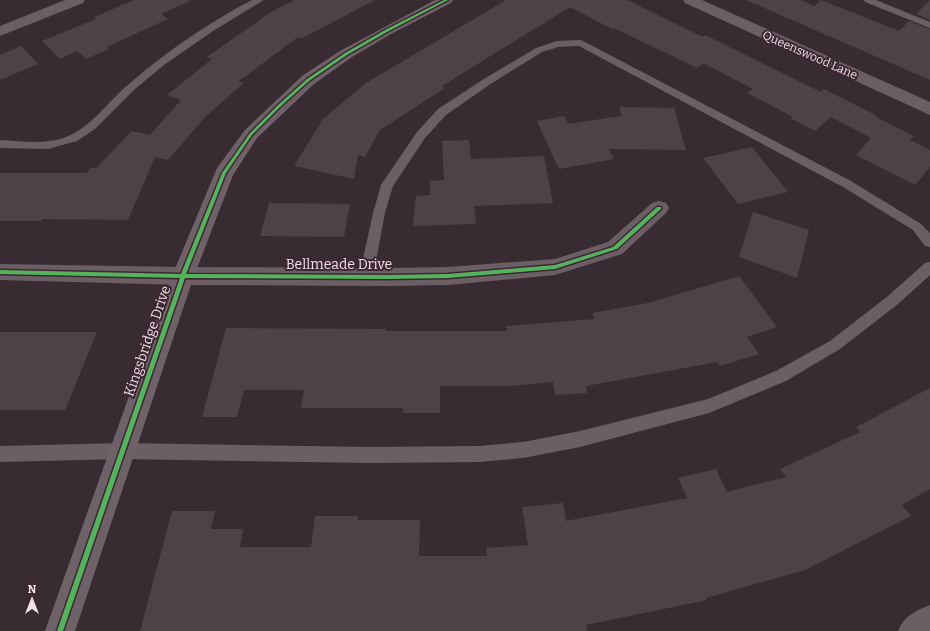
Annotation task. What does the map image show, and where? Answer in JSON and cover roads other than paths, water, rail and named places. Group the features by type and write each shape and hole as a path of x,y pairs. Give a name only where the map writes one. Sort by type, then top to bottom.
{"street":[{"path":"0,30 78,0"},
{"name":"Kingsbridge Drive","path":"60,631 183,276 224,173 251,134 308,80 339,58 386,31 446,0"},
{"name":"Queenswood Lane","path":"690,0 930,109"},
{"name":"Bellmeade Drive","path":"0,272 183,276 366,277 448,276 555,267 615,248 659,208"},
{"path":"913,631 930,620"}],"lane":[{"path":"0,144 44,144 64,142 81,135 131,86 160,64 209,28 260,0"},
{"path":"868,0 930,25"},
{"path":"366,277 379,213 387,185 421,135 442,112 488,81 539,50 557,44 569,43 580,43 587,46 847,184 917,227 930,242"},
{"path":"0,454 122,451 370,455 479,454 523,450 580,439 709,406 780,376 835,345 893,300 930,266"}]}
